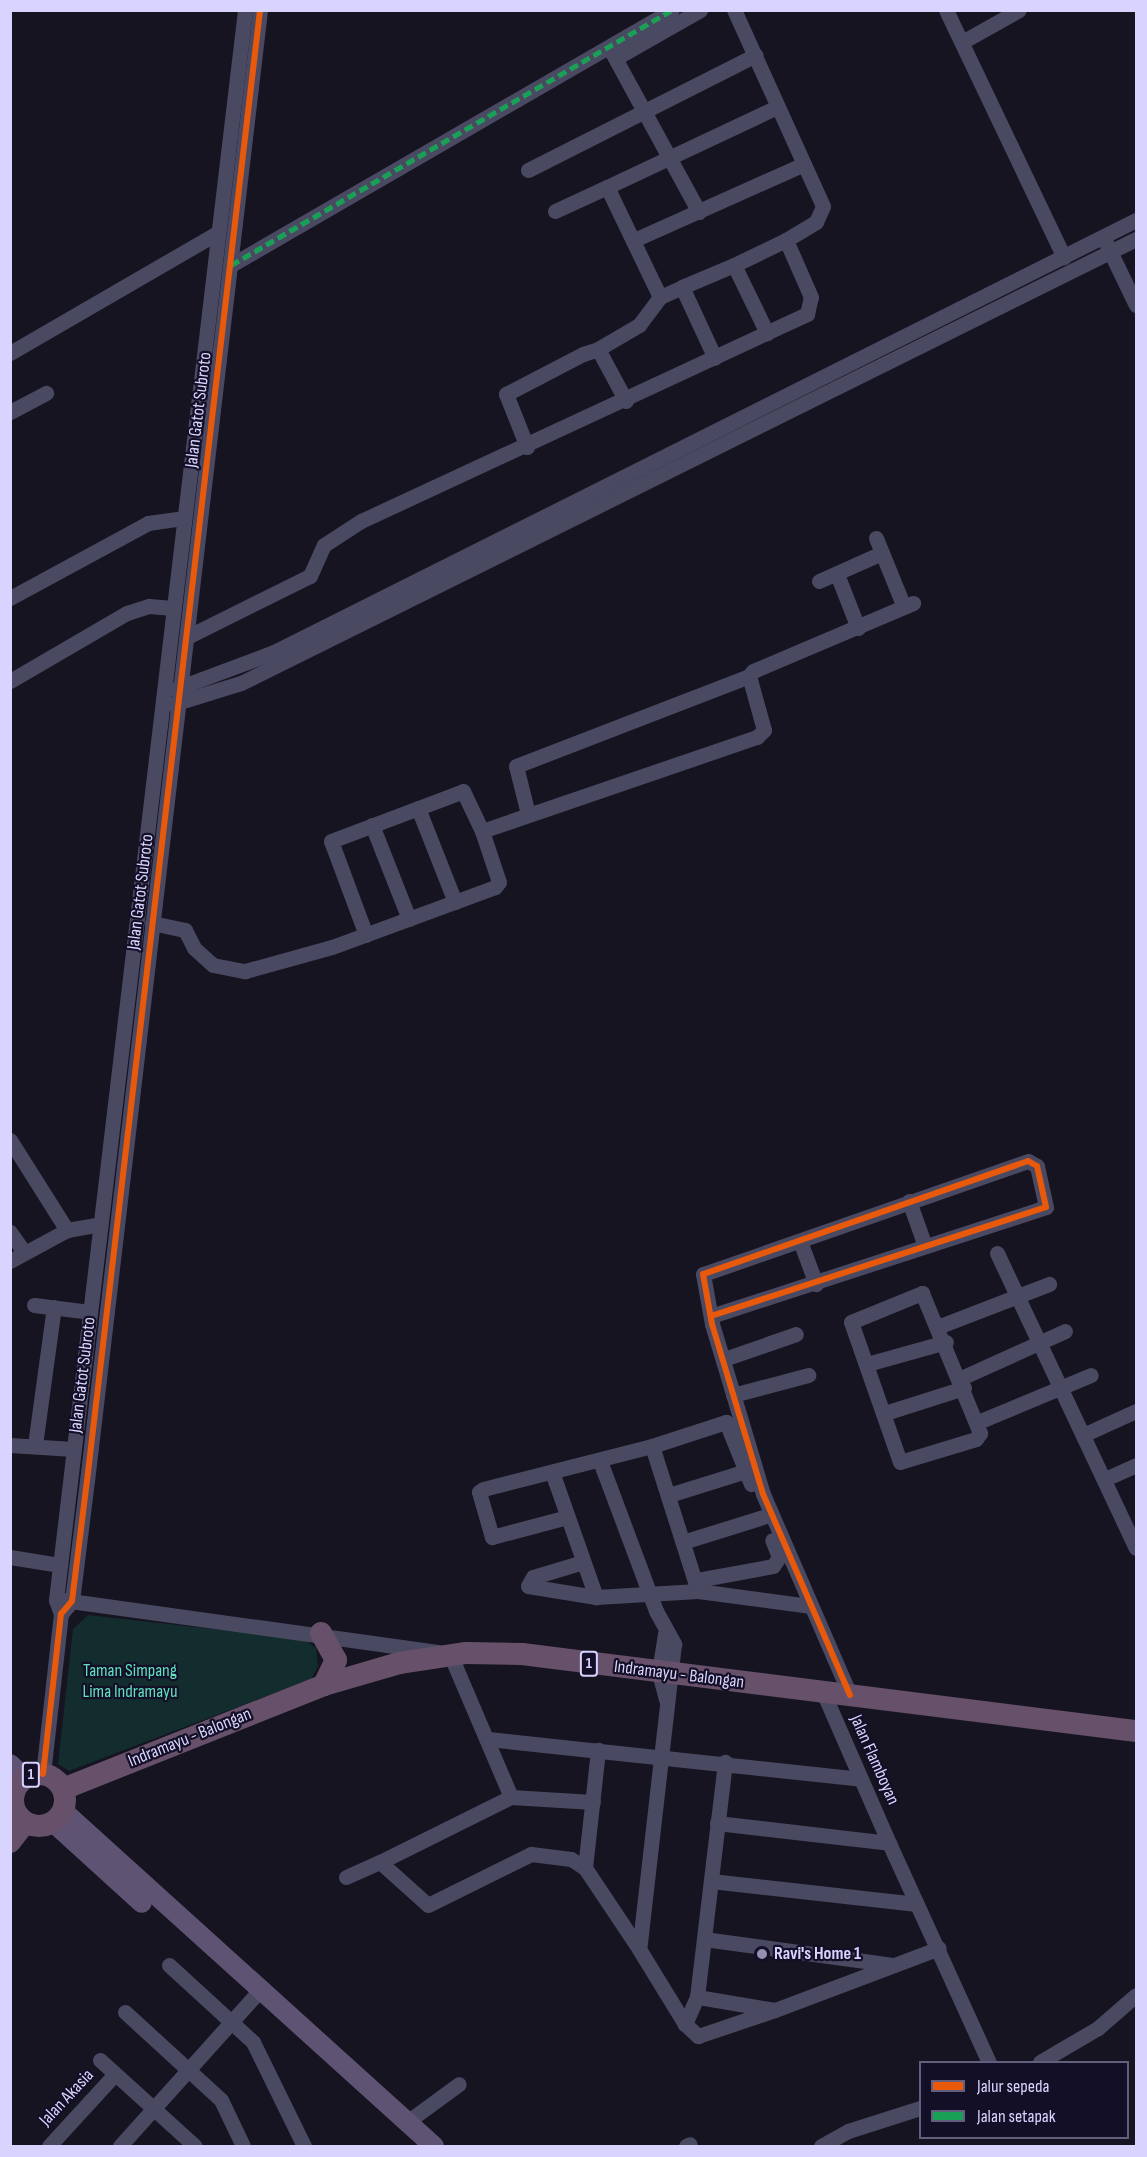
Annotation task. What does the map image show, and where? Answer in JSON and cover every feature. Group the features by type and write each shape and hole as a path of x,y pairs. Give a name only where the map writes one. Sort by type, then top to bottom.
{"highway":[{"path":"321,1632 336,1660 324,1684"},
{"name":"Indramayu - Balongan","path":"60,1807 324,1684 448,1654 522,1654 667,1674 1137,1731"},
{"name":"1","path":"21,1778 60,1807 26,1823 14,1810 21,1778"},
{"path":"10,1842 26,1823"}],"main road":[{"path":"60,1807 245,2007 415,2146"},
{"path":"245,2007 407,2122 434,2146"}],"street":[{"name":"Jalan Gatot Subroto","path":"72,1601 87,1481 117,1145 162,698 245,10"},
{"name":"Jalan Gatot Subroto","path":"120,1120 155,923 261,10"},
{"path":"612,52 672,10"},
{"path":"231,262 612,52 700,10"},
{"path":"527,447 504,400 507,392 598,349 639,325 660,297 786,240 822,215 804,164 734,10"},
{"path":"946,10 1064,257"},
{"path":"962,42 1019,10"},
{"path":"612,52 699,212"},
{"path":"528,170 756,55"},
{"path":"555,211 777,107"},
{"path":"634,240 804,164"},
{"path":"607,187 660,297"},
{"path":"162,698 182,687 274,652 1106,244 1137,220"},
{"path":"10,353 216,238"},
{"path":"162,698 180,704 241,683 1001,295 1064,257 1106,244 1137,239"},
{"path":"187,637 310,576 324,545 361,521 527,447 807,314 812,305 786,240"},
{"path":"1106,244 1136,301"},
{"path":"734,265 767,333"},
{"path":"682,287 716,358"},
{"path":"598,349 626,401"},
{"path":"10,412 46,393"},
{"path":"10,598 148,522 183,518"},
{"path":"528,814 516,766 749,676 908,605 876,538"},
{"path":"819,581 882,553"},
{"path":"837,574 858,628"},
{"path":"10,681 127,613 149,606 173,608"},
{"path":"482,831 757,737 763,721 749,676"},
{"path":"155,923 179,927 213,965 245,971 366,934 498,885 482,831 463,791 329,843 366,934"},
{"path":"418,808 455,902"},
{"path":"372,825 409,919"},
{"path":"10,1140 67,1230"},
{"name":"Jalan Gatot Subroto","path":"21,1778 59,1607 60,1565 100,1224 117,1145"},
{"path":"711,1316 816,1284 1046,1207 1037,1166 1028,1161 800,1241 705,1270 711,1316 763,1494 850,1695"},
{"path":"909,1201 925,1246"},
{"path":"10,1261 67,1230 100,1224"},
{"path":"10,1232 24,1252"},
{"path":"800,1241 816,1284"},
{"path":"997,1253 1137,1548"},
{"path":"940,1326 1049,1284"},
{"path":"922,1293 940,1326 978,1422 976,1439 900,1462 885,1413 851,1322 854,1318 922,1293"},
{"path":"34,1305 90,1312"},
{"path":"35,1445 54,1307"},
{"path":"885,1413 963,1383 1039,1342 1065,1331"},
{"path":"724,1359 796,1334"},
{"path":"867,1364 946,1342"},
{"path":"733,1395 808,1375"},
{"path":"978,1422 1091,1375"},
{"path":"1083,1435 1137,1411"},
{"path":"567,1517 495,1537 488,1533 480,1490 600,1461 726,1422 779,1562 650,1598 596,1597 528,1586 533,1578 584,1562"},
{"path":"10,1445 74,1449"},
{"path":"652,1446 686,1541 698,1586"},
{"path":"600,1461 650,1598 665,1634 674,1644 667,1674 661,1757 639,1948"},
{"path":"1104,1479 1137,1465"},
{"path":"669,1494 746,1471"},
{"path":"552,1472 596,1597"},
{"path":"70,1480 87,1481"},
{"path":"686,1541 763,1517"},
{"path":"10,1557 60,1565"},
{"path":"698,1586 811,1606"},
{"path":"59,1607 72,1601 321,1632 448,1654 488,1739 511,1797"},
{"name":"Jalan Flamboyan","path":"823,1692 989,2061"},
{"path":"488,1739 725,1762 861,1779"},
{"path":"585,1868 598,1750"},
{"path":"685,2024 697,1997 725,1762"},
{"path":"346,1877 511,1797 593,1802"},
{"path":"717,1823 889,1843"},
{"path":"380,1862 428,1905 531,1854 571,1859 585,1868 639,1948 685,2024 698,2036 775,2010 939,1948"},
{"path":"711,1881 917,1904"},
{"path":"704,1939 894,1965"},
{"path":"169,1965 245,2007 263,2056 304,2146"},
{"path":"1042,2061 1098,2028 1137,1995"},
{"path":"697,1997 775,2010"},
{"path":"121,2146 245,2007"},
{"path":"125,2012 221,2100 243,2146"},
{"path":"100,2060 195,2146"},
{"name":"Jalan Akasia","path":"49,2146 114,2075"},
{"path":"407,2122 459,2084"},
{"path":"821,2146 848,2131 919,2109"}],"green space":[{"name":"Taman Simpang Lima Indramayu","path":"88,1615 303,1639 316,1648 318,1667 311,1679 69,1771 58,1764 73,1629"}],"marked path":[{"path":"231,265 672,10"}],"cycle path":[{"path":"43,1774 61,1614 72,1601 87,1481 260,10"},
{"path":"711,1316 1046,1207 1037,1166 1028,1161 703,1274 712,1324 763,1494 850,1695"}],"place":[{"name":"Ravi's Home 1","path":"762,1954"}]}
